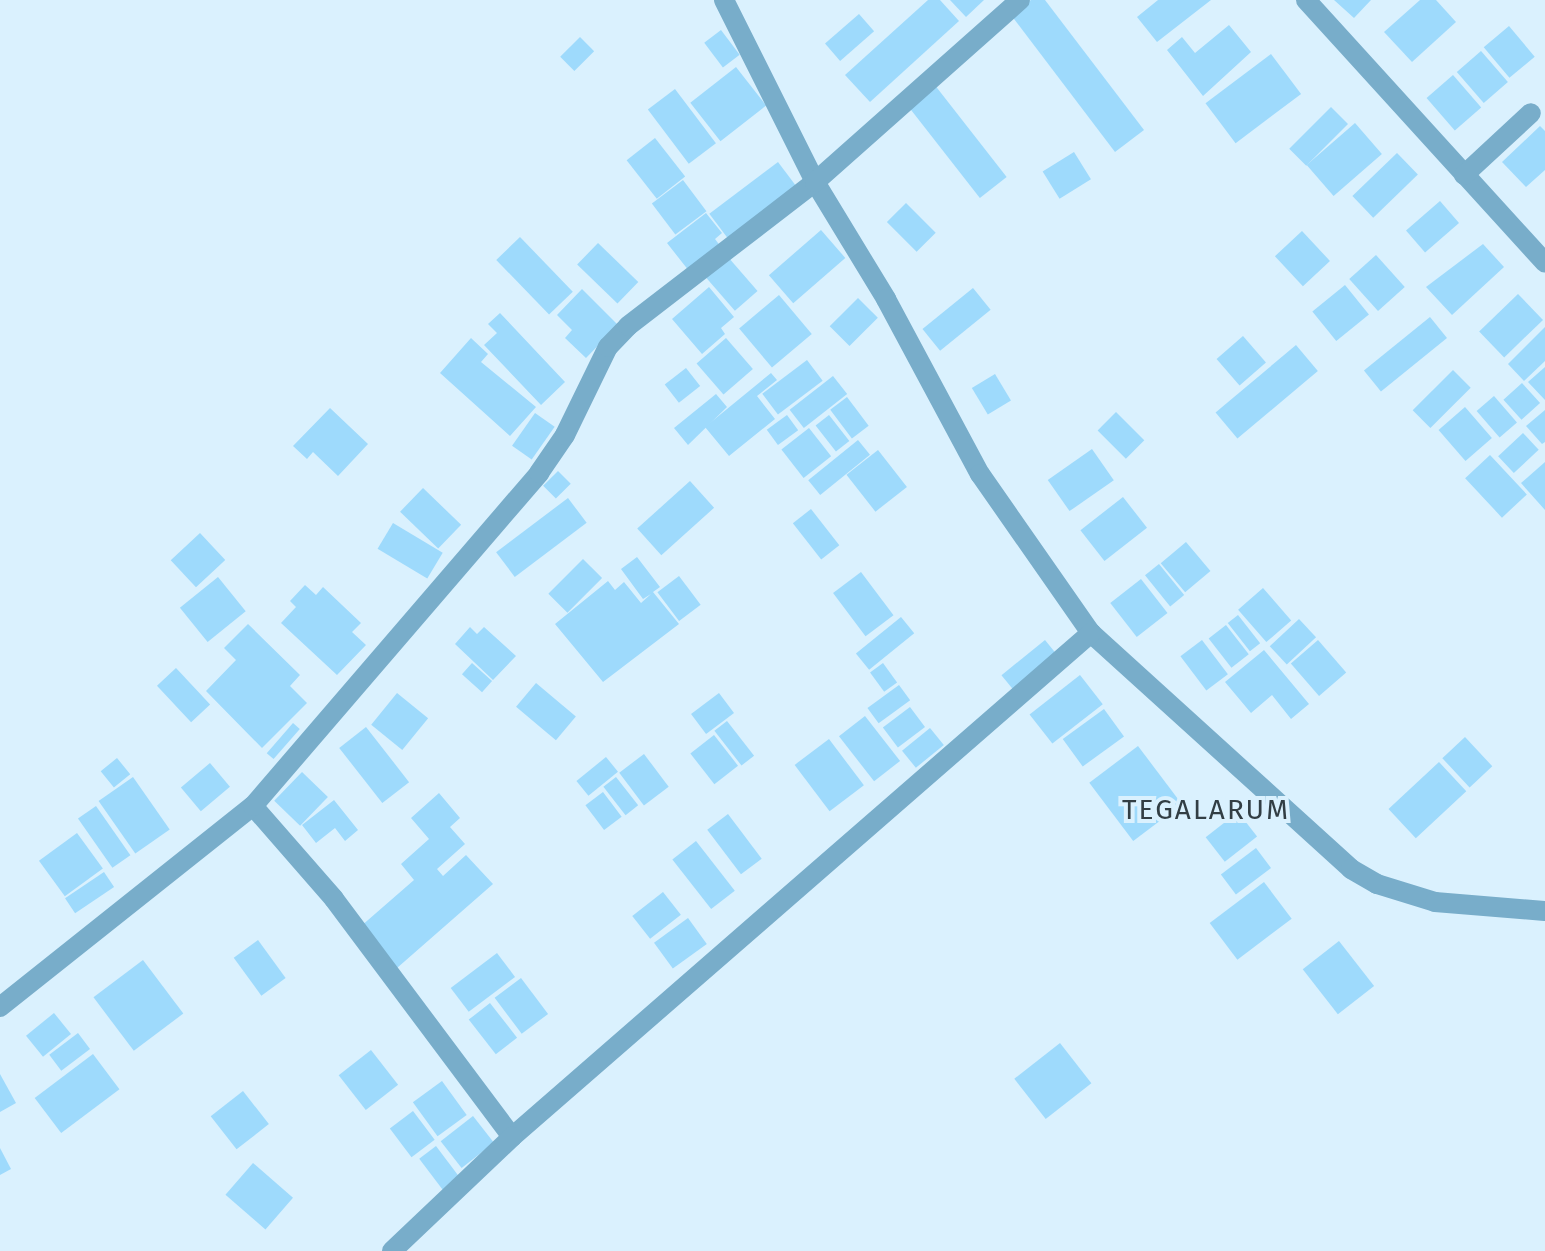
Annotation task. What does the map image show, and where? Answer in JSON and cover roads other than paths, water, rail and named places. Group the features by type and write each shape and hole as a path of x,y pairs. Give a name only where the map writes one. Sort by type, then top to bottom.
{"street":[{"path":"724,0 815,182 886,299 980,474 1091,633 1351,869 1377,884 1435,902 1545,911"},
{"path":"0,1007 253,806 539,473 565,435 608,347 646,310 815,182 1020,0"},
{"path":"1306,0 1545,263"},
{"path":"1464,175 1531,113"},
{"path":"392,1251 512,1137 1091,633"},
{"path":"253,806 343,910 512,1137"}],"district":[{"name":"TEGALARUM","path":"1206,810"}]}
